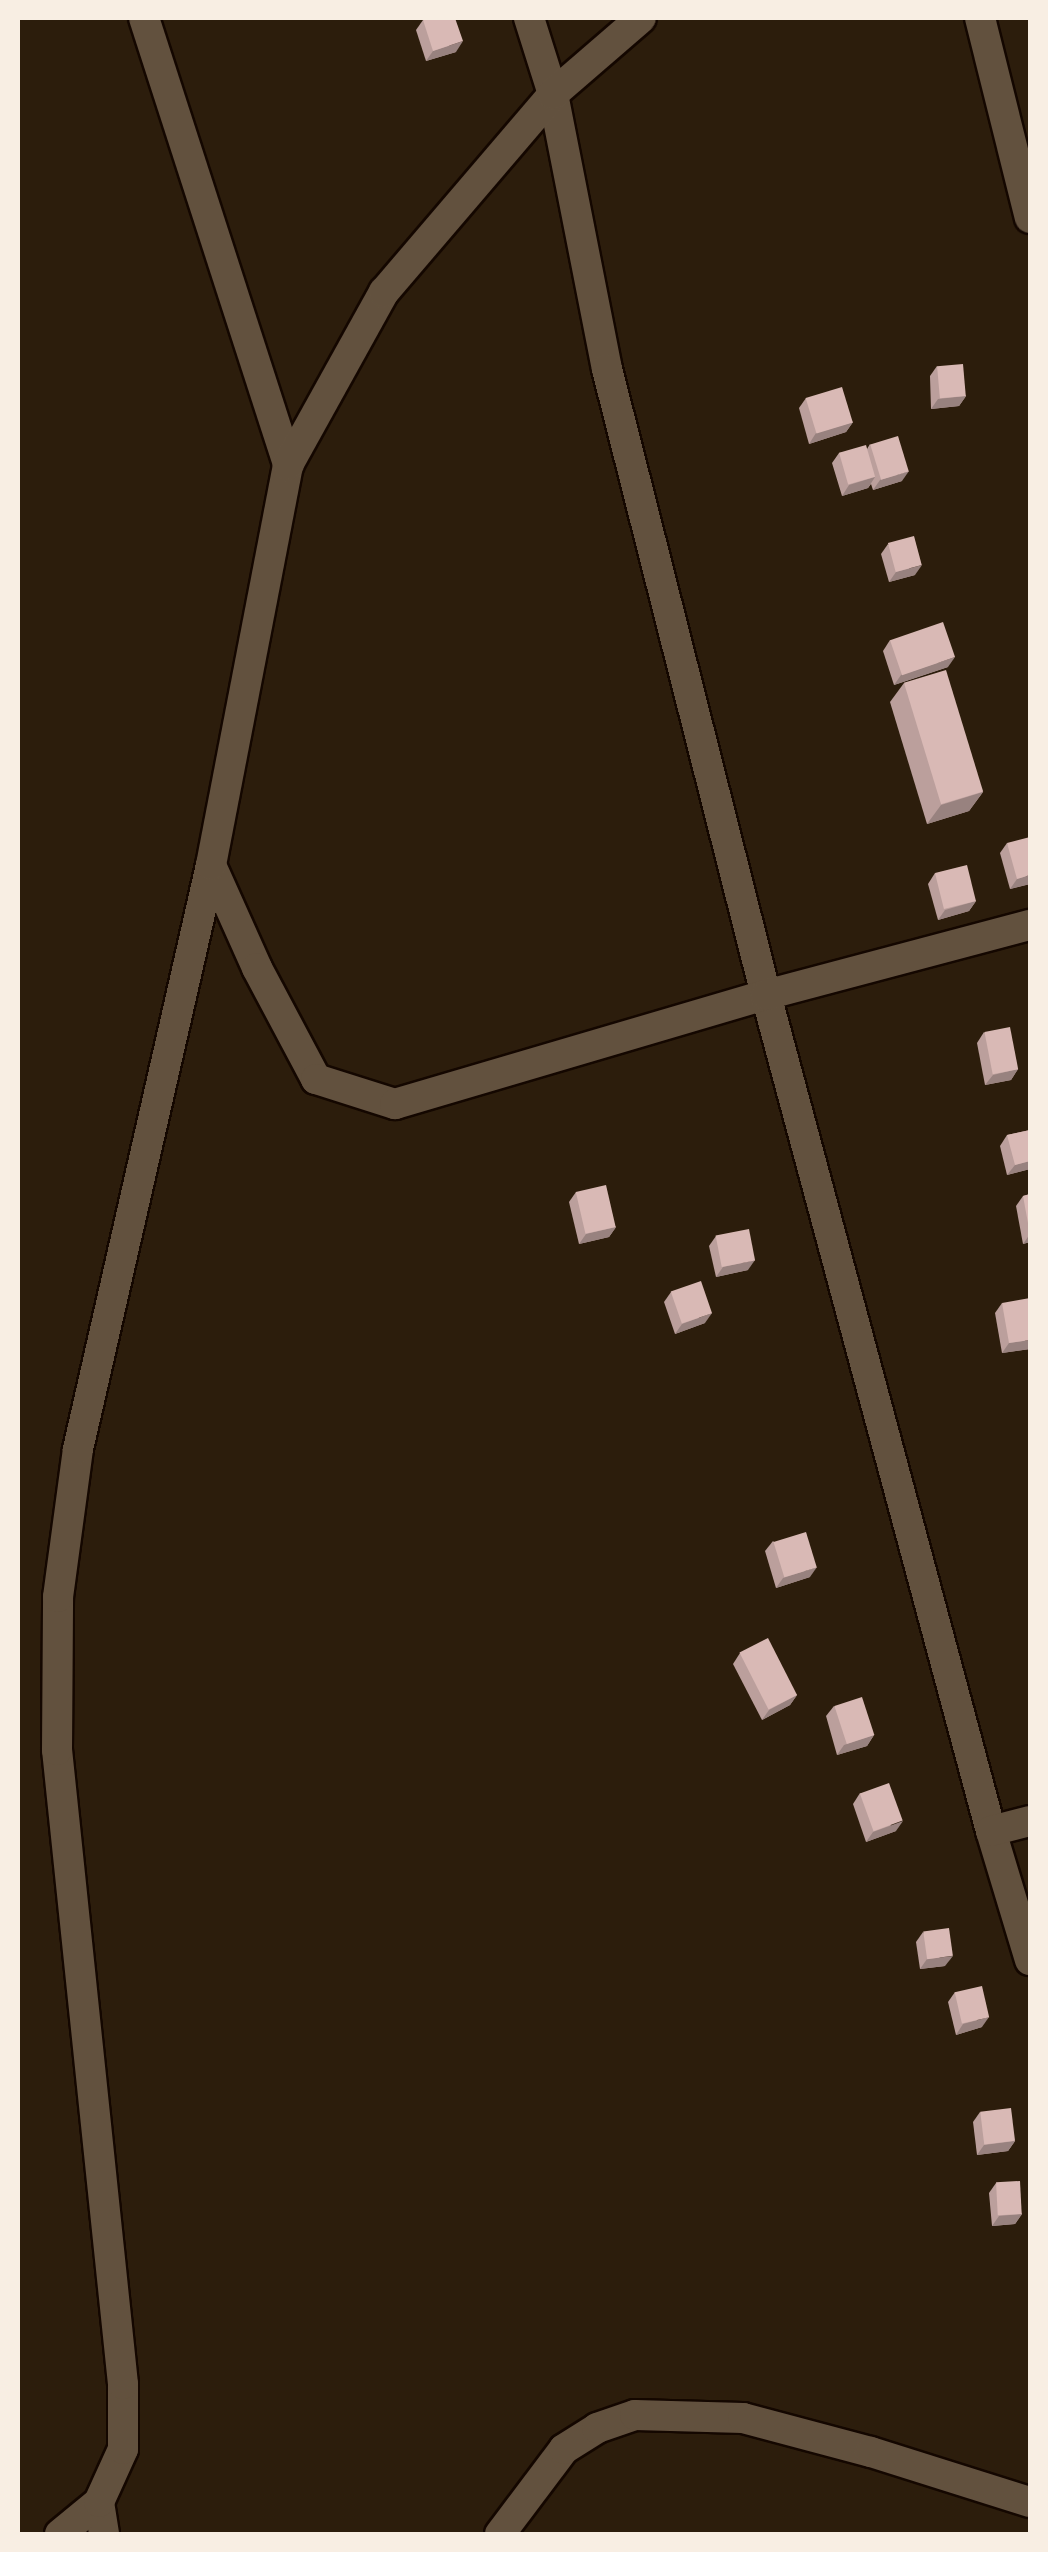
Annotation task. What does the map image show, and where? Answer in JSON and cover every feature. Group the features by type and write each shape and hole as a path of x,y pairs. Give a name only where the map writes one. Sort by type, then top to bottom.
{"street":[{"path":"144,18 288,466"},
{"path":"529,18 552,94 607,370 766,995 991,1832 1030,1960"},
{"path":"60,2534 96,2518 123,2448 123,2384 57,1750 58,1598 78,1448 212,865 288,466 384,292 552,94 641,18"},
{"path":"980,18 1030,218"},
{"path":"212,865 258,968 316,1079 395,1104 766,995 1030,925"},
{"path":"991,1832 1030,1820"},
{"path":"500,2534 564,2449 597,2428 635,2415 743,2418 872,2452 1030,2502"}],"building":[{"path":"455,18 463,41 433,51 423,20"},
{"path":"963,364 966,396 940,398 937,366"},
{"path":"842,387 853,422 816,433 806,398"},
{"path":"898,436 909,471 881,480 870,444"},
{"path":"866,445 875,477 848,484 839,453"},
{"path":"914,536 922,565 896,572 888,543"},
{"path":"943,622 955,657 902,675 890,640"},
{"path":"946,670 983,791 941,804 904,683"},
{"path":"1030,837 1030,875 1017,879 1007,843"},
{"path":"967,865 976,901 944,909 935,873"},
{"path":"1010,1027 1018,1069 993,1074 984,1032"},
{"path":"1030,1130 1030,1161 1015,1165 1007,1135"},
{"path":"606,1185 616,1227 585,1234 576,1192"},
{"path":"1030,1194 1030,1234 1023,1196"},
{"path":"749,1229 755,1260 722,1267 716,1235"},
{"path":"701,1281 712,1313 682,1324 671,1291"},
{"path":"1030,1298 1030,1340 1009,1343 1002,1303"},
{"path":"806,1532 817,1567 784,1577 773,1542"},
{"path":"768,1638 797,1695 769,1710 739,1653"},
{"path":"862,1697 874,1735 847,1744 834,1706"},
{"path":"889,1783 903,1821 874,1831 860,1794"},
{"path":"949,1928 953,1956 927,1959 923,1932"},
{"path":"982,1986 989,2017 962,2023 955,1992"},
{"path":"1011,2108 1015,2141 984,2145 980,2112"},
{"path":"1020,2181 1022,2214 998,2215 996,2182"}]}
